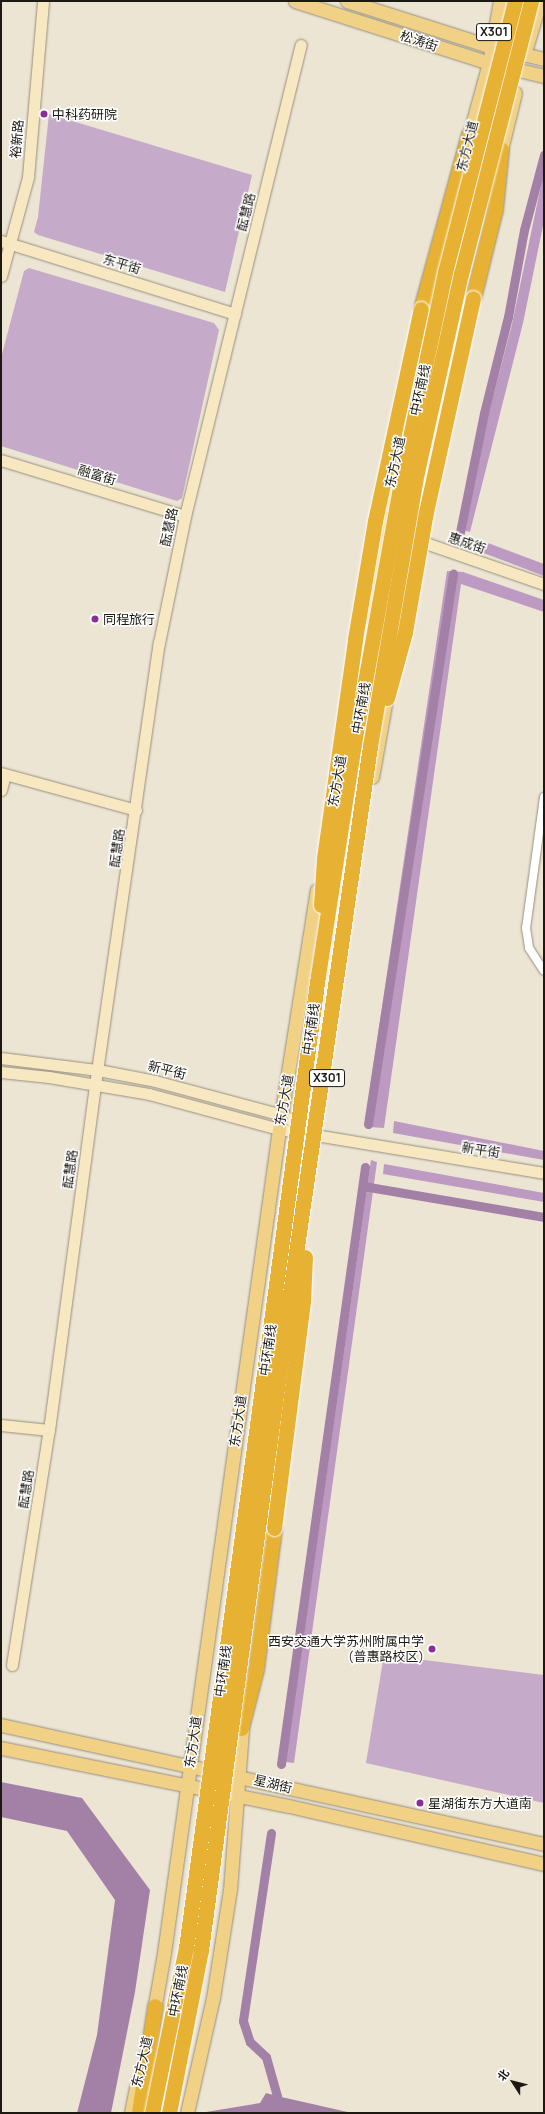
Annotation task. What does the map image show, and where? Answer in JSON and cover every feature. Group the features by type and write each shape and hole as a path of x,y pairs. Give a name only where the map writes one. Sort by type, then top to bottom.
{"highway":[{"name":"中环南线","path":"152,2113 186,1948 318,976 354,743 403,470 445,272 515,1"},
{"name":"中环南线","path":"169,2113 201,1950 280,1367 364,780 417,472 461,274 531,1"},
{"path":"318,976 324,858 355,639 375,520 421,309 469,134"},
{"path":"364,780 405,632 426,512 473,298 495,209 501,149"},
{"path":"241,1728 256,1670 303,1301 307,1186"},
{"path":"139,2113 155,2006"}],"main road":[{"name":"松涛街","path":"295,1 489,63 520,72 544,76"},
{"name":"松涛街","path":"347,1 492,47 544,59"},
{"name":"东方大道","path":"131,2113 155,2006 164,1953 189,1765 279,1129 306,951 381,530 419,347 469,134 489,63 500,1"},
{"name":"X301","path":"187,2112 213,1998 230,1890 238,1797 241,1728 319,1135 369,799 415,539 456,343 501,149 520,72 540,1"},
{"name":"星湖街","path":"1,1725 544,1844"},
{"name":"星湖街","path":"1,1748 187,1785 238,1797 289,1806 544,1864"}],"street":[{"name":"裕新路","path":"1,276 5,242 28,177 43,1"},
{"name":"酝慧路","path":"12,1665 49,1430 95,1085 159,643 185,516 301,45"},
{"name":"东平街","path":"5,242 235,314"},
{"name":"融富街","path":"1,460 185,516"},
{"name":"惠成街","path":"381,530 415,539 544,584"},
{"path":"1,790 3,774 136,810"},
{"path":"544,798 526,928 529,948 544,971"},
{"name":"新平街","path":"1,1058 98,1070 155,1081 282,1115 319,1135"},
{"name":"新平街","path":"1,1072 49,1077 149,1094 279,1129 544,1174"},
{"path":"1,1425 49,1430"}],"shaded area":[{"path":"49,114 252,175 225,292 38,235 34,232 38,217"},
{"path":"544,171 544,221 523,323 470,532 459,529 512,324"},
{"path":"29,268 214,323 219,330 182,498 177,501 1,446 1,358 24,271"},
{"path":"480,540 544,564 544,576 478,551"},
{"path":"447,571 463,572 544,600 544,612 461,584 384,1128 369,1127 370,1087"},
{"path":"394,1121 544,1151 544,1160 393,1133"},
{"path":"371,1160 377,1162 294,1763 286,1762"},
{"path":"384,1164 544,1193 544,1202 383,1174"},
{"path":"384,1655 544,1675 544,1803 366,1763"},
{"path":"1,1782 82,1798 150,1890 135,1992 111,2113 77,2113 97,2035 115,1900 67,1831 1,1817"},
{"path":"266,2093 352,2113 200,2113 260,2103"}],"waterway":[{"path":"460,532 484,413 508,317 524,230 544,155"},
{"path":"368,1124 453,574"},
{"path":"281,1764 365,1167"},
{"path":"363,1186 544,1217"},
{"path":"271,1833 243,2021 250,2042 266,2057 277,2096"}],"place":[{"name":"中科药研院","path":"44,114"},
{"name":"同程旅行","path":"95,619"},
{"name":"西安交通大学苏州附属中学 (普惠路校区)","path":"432,1649"},
{"name":"星湖街东方大道南","path":"420,1803"}]}
